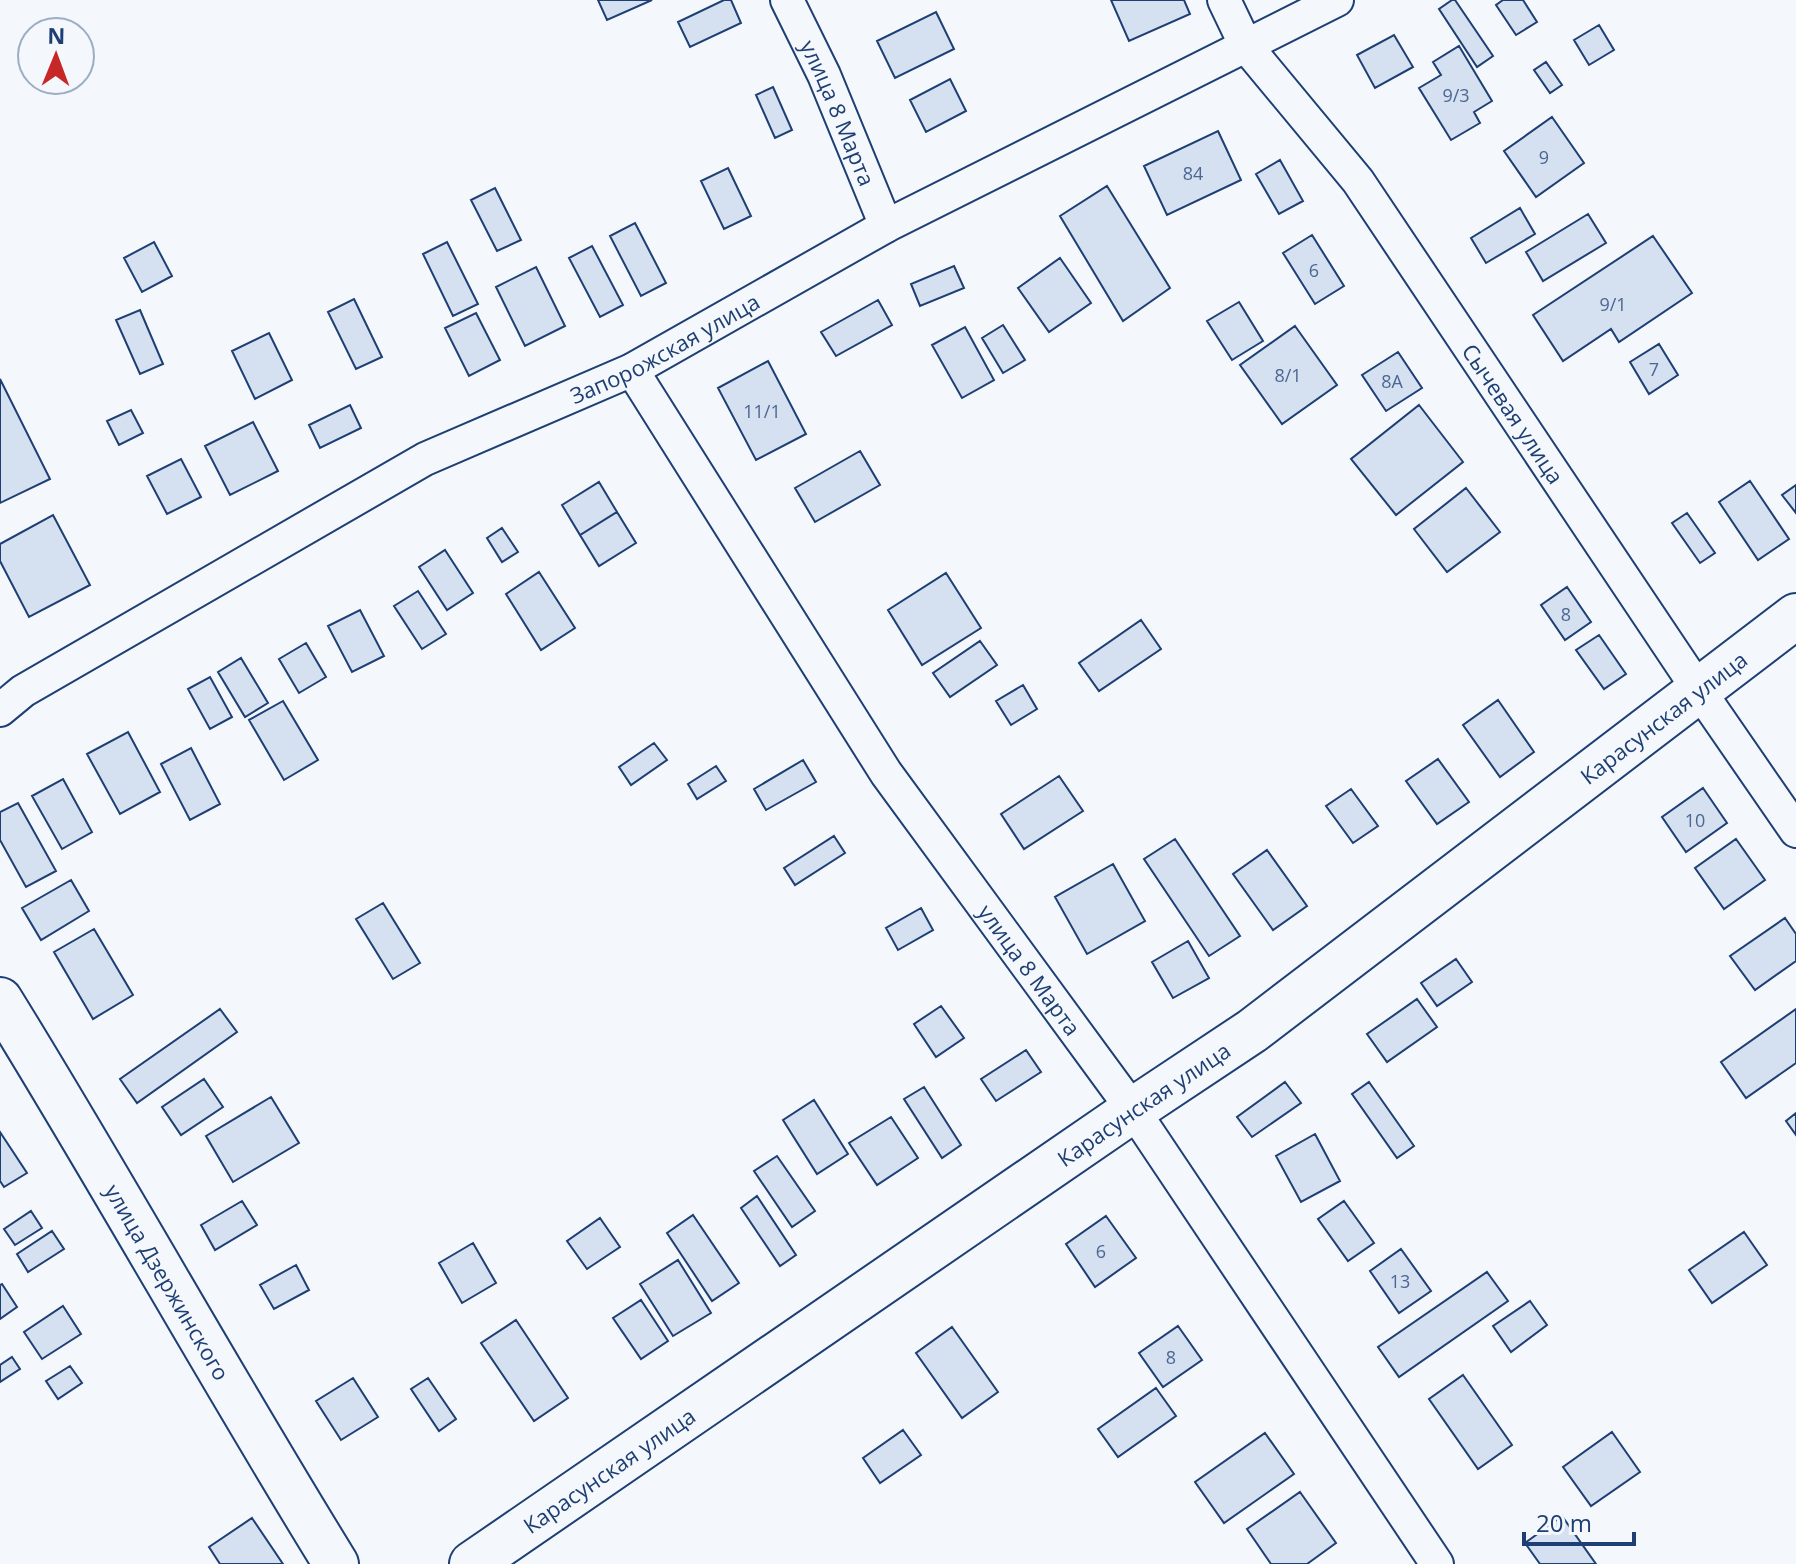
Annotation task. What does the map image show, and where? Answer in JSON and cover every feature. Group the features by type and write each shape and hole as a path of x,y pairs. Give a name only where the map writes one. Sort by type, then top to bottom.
{"street":[{"name":"улица 8 Марта","path":"787,0 824,75 886,226"},
{"name":"Сычевая улица","path":"1224,0 1246,46 1358,181 1796,831"},
{"name":"Запорожская улица","path":"0,710 23,691 425,459 632,370 886,226 1337,0"},
{"name":"улица 8 Марта","path":"632,370 886,773 1133,1110 1437,1564"},
{"name":"Карасунская улица","path":"472,1564 1252,1031 1796,616"},
{"name":"улица Дзержинского","path":"0,1000 249,1423 336,1564"}],"building":[{"path":"598,0 652,0 607,20"},
{"path":"724,0 731,0 741,23 690,47 678,22"},
{"path":"1111,0 1184,0 1190,14 1129,41"},
{"path":"1455,0 1493,56 1477,67 1439,9"},
{"path":"1503,0 1523,0 1537,22 1516,35 1496,5"},
{"path":"936,12 954,49 895,78 877,41"},
{"path":"1599,25 1614,50 1589,65 1574,40"},
{"path":"1394,35 1413,67 1375,88 1357,55"},
{"path":"1459,46 1492,101 1474,112 1480,123 1451,140 1419,88 1441,75 1433,62"},
{"path":"1546,62 1562,85 1550,93 1534,70"},
{"path":"950,79 966,111 926,132 910,100"},
{"path":"773,87 792,130 775,138 756,95"},
{"path":"1552,117 1584,163 1536,197 1504,151"},
{"path":"1218,131 1241,180 1167,215 1144,166"},
{"path":"1280,160 1303,201 1279,214 1256,174"},
{"path":"728,168 751,216 724,229 701,181"},
{"path":"1107,186 1170,288 1123,321 1060,216"},
{"path":"495,188 521,240 497,251 471,200"},
{"path":"1520,208 1535,234 1486,263 1471,238"},
{"path":"1588,214 1606,243 1543,281 1526,252"},
{"path":"635,223 666,283 641,296 610,236"},
{"path":"1312,235 1344,286 1315,304 1283,253"},
{"path":"1653,236 1692,293 1619,342 1611,329 1563,361 1533,315"},
{"path":"154,242 172,276 142,292 124,258"},
{"path":"447,242 478,304 453,316 423,254"},
{"path":"592,246 623,305 600,317 569,258"},
{"path":"1060,258 1091,303 1049,332 1018,288"},
{"path":"954,266 964,288 920,306 911,284"},
{"path":"536,267 565,326 525,346 496,287"},
{"path":"354,299 382,357 356,369 328,312"},
{"path":"878,300 892,325 836,356 821,332"},
{"path":"1239,302 1263,341 1232,360 1207,321"},
{"path":"140,310 163,364 140,374 116,320"},
{"path":"476,313 500,360 469,376 445,328"},
{"path":"1003,325 1025,360 1003,373 982,338"},
{"path":"1295,326 1337,385 1282,424 1240,365"},
{"path":"965,327 994,380 962,398 932,345"},
{"path":"269,333 292,380 255,399 232,351"},
{"path":"1659,344 1678,375 1649,394 1630,362"},
{"path":"1398,352 1422,388 1386,411 1362,375"},
{"path":"768,361 806,434 756,460 718,388"},
{"path":"0,379 50,479 0,503"},
{"path":"350,405 361,428 320,448 309,425"},
{"path":"1419,405 1463,462 1396,515 1351,459"},
{"path":"131,410 143,433 119,445 107,421"},
{"path":"253,422 278,471 230,495 205,446"},
{"path":"860,451 880,485 815,522 795,488"},
{"path":"181,459 201,497 167,514 147,476"},
{"path":"1750,481 1789,539 1758,560 1719,502"},
{"path":"599,482 617,512 580,535 562,505"},
{"path":"1796,485 1796,513 1782,495"},
{"path":"1466,488 1500,532 1447,572 1414,529"},
{"path":"617,512 636,543 599,566 580,535"},
{"path":"1687,513 1715,553 1700,563 1672,523"},
{"path":"53,515 90,585 29,617 0,561 0,544"},
{"path":"502,528 518,552 502,562 487,538"},
{"path":"445,550 473,593 447,610 419,567"},
{"path":"539,572 575,628 541,650 506,594"},
{"path":"946,573 981,628 922,665 888,610"},
{"path":"1567,587 1591,622 1565,640 1541,605"},
{"path":"418,591 446,634 422,649 394,606"},
{"path":"360,610 384,656 352,672 328,626"},
{"path":"1141,620 1161,649 1099,691 1079,663"},
{"path":"1599,635 1626,674 1604,689 1576,650"},
{"path":"980,641 997,665 950,697 933,673"},
{"path":"306,643 326,677 299,693 279,659"},
{"path":"241,658 268,703 245,717 218,672"},
{"path":"210,677 232,717 210,729 188,689"},
{"path":"1023,685 1037,709 1011,725 996,701"},
{"path":"1498,700 1534,752 1500,777 1463,725"},
{"path":"283,701 318,760 284,780 249,720"},
{"path":"128,732 160,792 120,814 87,754"},
{"path":"654,743 667,760 631,785 619,767"},
{"path":"191,748 220,804 190,820 161,764"},
{"path":"1438,759 1469,802 1437,824 1406,781"},
{"path":"803,760 816,782 766,810 754,789"},
{"path":"716,766 726,781 697,799 688,784"},
{"path":"1059,776 1083,811 1024,849 1001,814"},
{"path":"63,779 92,832 62,849 32,796"},
{"path":"1703,788 1727,823 1686,852 1662,817"},
{"path":"1351,789 1378,826 1353,843 1326,806"},
{"path":"18,803 56,871 26,887 0,840 0,812"},
{"path":"834,836 845,853 795,885 784,868"},
{"path":"1175,839 1240,936 1209,956 1144,859"},
{"path":"1736,839 1765,880 1724,909 1695,868"},
{"path":"1267,850 1307,906 1273,930 1233,874"},
{"path":"1113,864 1145,921 1087,954 1055,897"},
{"path":"71,880 89,911 41,940 22,908"},
{"path":"383,903 420,963 393,979 356,919"},
{"path":"921,908 933,930 898,950 886,928"},
{"path":"1785,918 1796,934 1796,961 1755,990 1730,956"},
{"path":"94,929 133,995 93,1019 54,952"},
{"path":"1188,941 1209,978 1173,998 1152,962"},
{"path":"1456,959 1472,982 1437,1006 1421,983"},
{"path":"1417,999 1437,1027 1387,1062 1367,1034"},
{"path":"941,1006 964,1038 936,1057 914,1024"},
{"path":"220,1009 237,1032 137,1103 120,1079"},
{"path":"1796,1009 1796,1063 1746,1098 1721,1062"},
{"path":"1026,1050 1041,1072 996,1101 981,1079"},
{"path":"204,1079 223,1107 181,1135 162,1107"},
{"path":"1285,1082 1301,1103 1252,1137 1237,1117"},
{"path":"1369,1082 1414,1146 1397,1158 1352,1094"},
{"path":"924,1087 961,1145 942,1158 904,1099"},
{"path":"271,1097 299,1143 233,1182 206,1136"},
{"path":"814,1100 848,1154 817,1174 783,1120"},
{"path":"1796,1113 1796,1135 1786,1121"},
{"path":"891,1117 918,1158 877,1185 849,1143"},
{"path":"0,1132 27,1173 4,1187 0,1181"},
{"path":"1315,1134 1340,1181 1301,1202 1276,1156"},
{"path":"777,1156 815,1211 792,1227 754,1171"},
{"path":"757,1196 796,1255 780,1266 741,1208"},
{"path":"242,1201 257,1225 215,1250 201,1225"},
{"path":"1344,1201 1374,1243 1348,1261 1318,1219"},
{"path":"31,1211 42,1228 15,1245 4,1229"},
{"path":"693,1215 739,1283 712,1301 667,1233"},
{"path":"1106,1216 1136,1258 1095,1287 1066,1244"},
{"path":"600,1218 620,1247 587,1269 567,1241"},
{"path":"52,1231 64,1249 28,1272 17,1254"},
{"path":"1744,1232 1767,1265 1712,1303 1689,1270"},
{"path":"473,1243 496,1283 462,1303 439,1263"},
{"path":"1401,1249 1431,1291 1399,1313 1370,1271"},
{"path":"678,1260 711,1313 673,1336 640,1284"},
{"path":"296,1265 309,1290 274,1309 260,1285"},
{"path":"1487,1272 1508,1301 1399,1377 1378,1347"},
{"path":"0,1285 17,1307 0,1319"},
{"path":"641,1300 668,1341 641,1359 613,1318"},
{"path":"1530,1301 1547,1325 1511,1352 1493,1326"},
{"path":"63,1306 81,1334 42,1359 24,1332"},
{"path":"516,1320 568,1398 534,1421 481,1343"},
{"path":"1178,1326 1202,1360 1163,1387 1139,1353"},
{"path":"952,1327 998,1392 962,1418 916,1353"},
{"path":"12,1357 20,1369 0,1382 0,1365"},
{"path":"70,1366 82,1383 58,1399 46,1381"},
{"path":"1463,1375 1512,1445 1478,1469 1429,1399"},
{"path":"353,1378 378,1417 341,1440 316,1401"},
{"path":"428,1378 456,1419 439,1431 411,1389"},
{"path":"1156,1388 1176,1416 1118,1457 1098,1429"},
{"path":"903,1430 921,1455 880,1483 863,1458"},
{"path":"1612,1432 1640,1472 1591,1506 1563,1467"},
{"path":"1265,1433 1294,1474 1224,1523 1195,1482"},
{"path":"1300,1492 1336,1543 1307,1564 1271,1564 1247,1529"},
{"path":"1562,1516 1596,1564 1540,1564 1525,1543"},
{"path":"252,1518 283,1564 220,1564 209,1547"}]}
